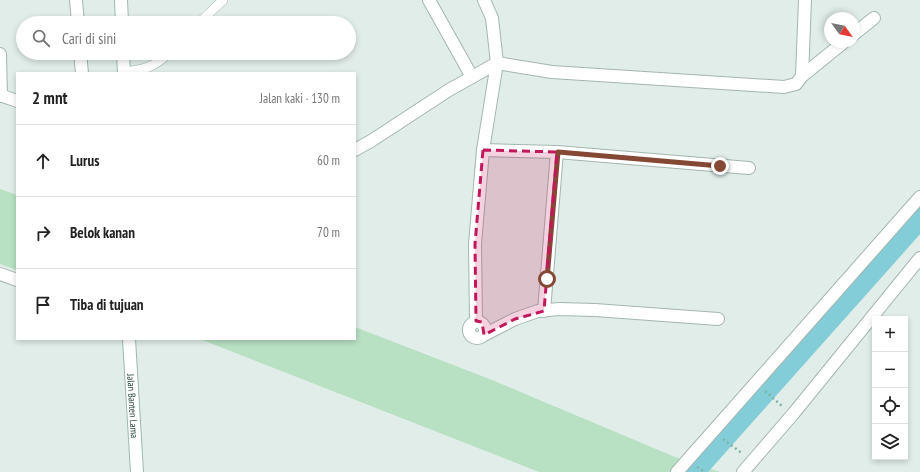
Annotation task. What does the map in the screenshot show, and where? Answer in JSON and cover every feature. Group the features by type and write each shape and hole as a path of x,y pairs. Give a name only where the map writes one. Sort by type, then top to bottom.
{"street":[{"path":"76,0 77,16"},
{"path":"121,0 122,16"},
{"path":"429,0 472,77"},
{"path":"484,0 492,18 497,63 483,150 475,244 476,321 483,324 485,328 484,335 538,311 559,309 595,310 718,319"},
{"path":"802,76 805,0"},
{"path":"860,29 874,18"},
{"path":"356,149 372,141 449,90 497,63 552,72 784,87 796,84 802,76 837,48"},
{"path":"0,54 1,96 16,101"},
{"path":"81,60 82,72"},
{"path":"123,60 124,72"},
{"path":"483,150 558,152 749,168"},
{"path":"544,311 558,152"},
{"path":"677,472 920,197"},
{"path":"743,472 793,414 920,258"},
{"path":"0,274 16,280"},
{"name":"Jalan Banten Lama","path":"129,340 137,472"}],"lane":[{"path":"206,16 223,0"},
{"path":"131,72 144,70 162,60"}],"path":[{"path":"761,387 782,406"},
{"path":"718,436 745,455"}],"highlighted area":[{"path":"483,150 557,152 544,311 515,319 484,335 482,322 476,321 475,244"}],"green space":[{"path":"0,189 16,195 16,270 0,264"},
{"path":"356,327 492,380 675,457 720,472 539,472 203,340 356,340"}],"waterway":[{"path":"690,472 920,214"}],"route":[{"path":"547,279 558,152 720,166"}]}
